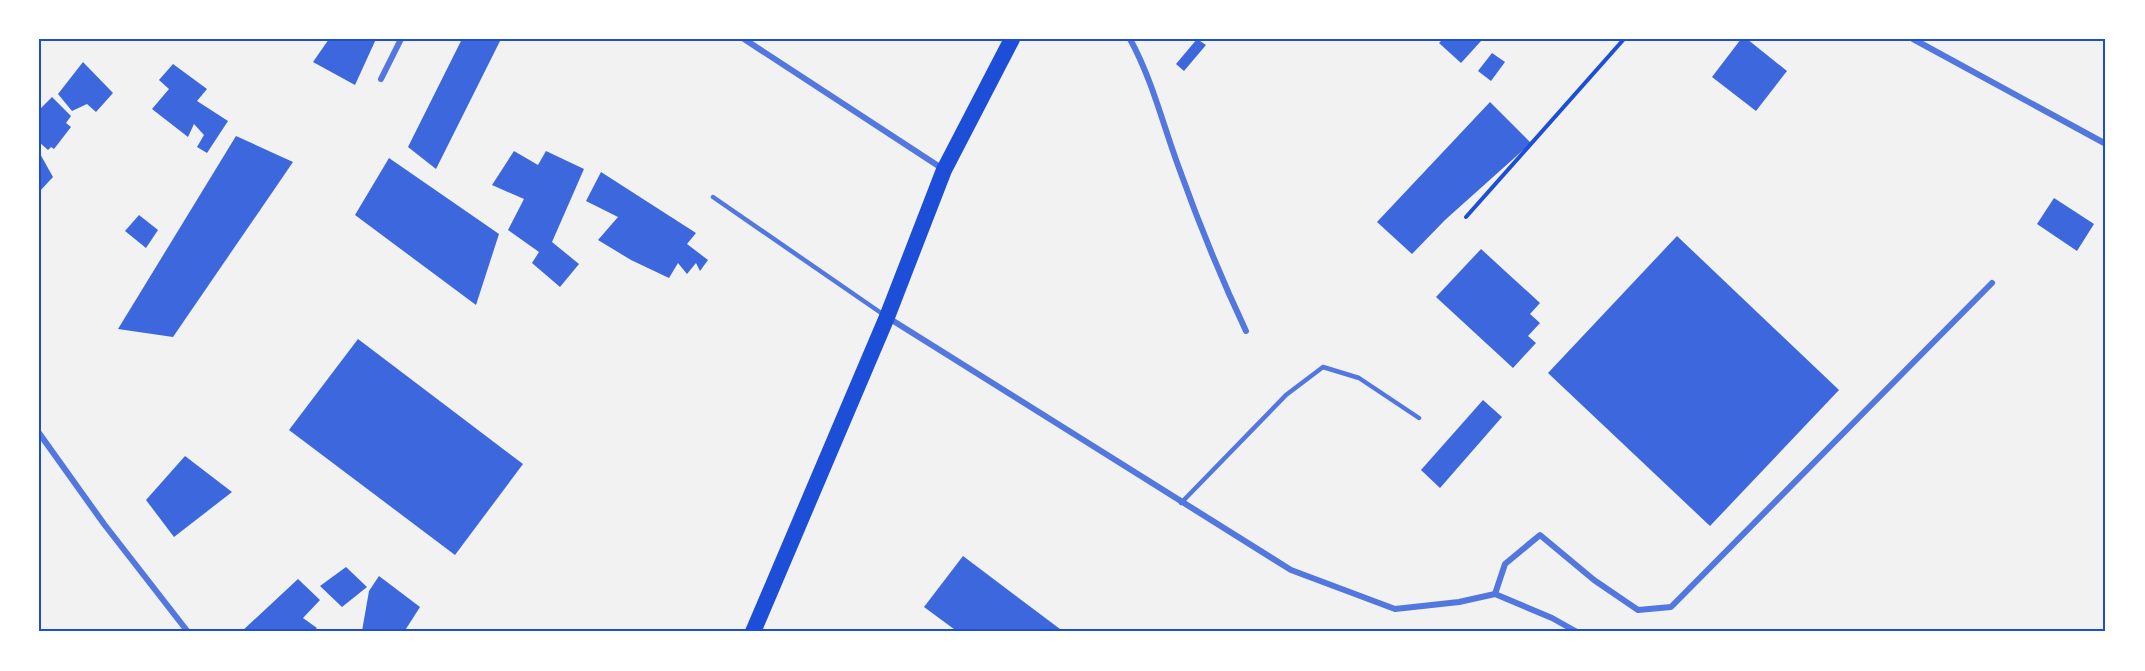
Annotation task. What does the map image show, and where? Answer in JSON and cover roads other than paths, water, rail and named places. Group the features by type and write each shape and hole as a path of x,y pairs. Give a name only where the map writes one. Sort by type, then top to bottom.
{"highway":[{"path":"753,632 887,317 944,170 1012,39"}],"street":[{"path":"381,79 401,39"},
{"path":"744,39 944,170"},
{"path":"1130,39 1141,60 1218,271 1246,331"},
{"path":"1913,39 2106,144"},
{"path":"1495,594 1505,564 1540,535 1594,580 1638,610 1671,607 1992,283"},
{"path":"887,317 1291,570 1395,609 1459,602 1495,594 1552,618 1577,632"},
{"path":"39,433 104,524 188,632"}],"lane":[{"path":"713,196 887,317"},
{"path":"1181,503 1286,395 1323,366 1359,378 1419,418"}]}
